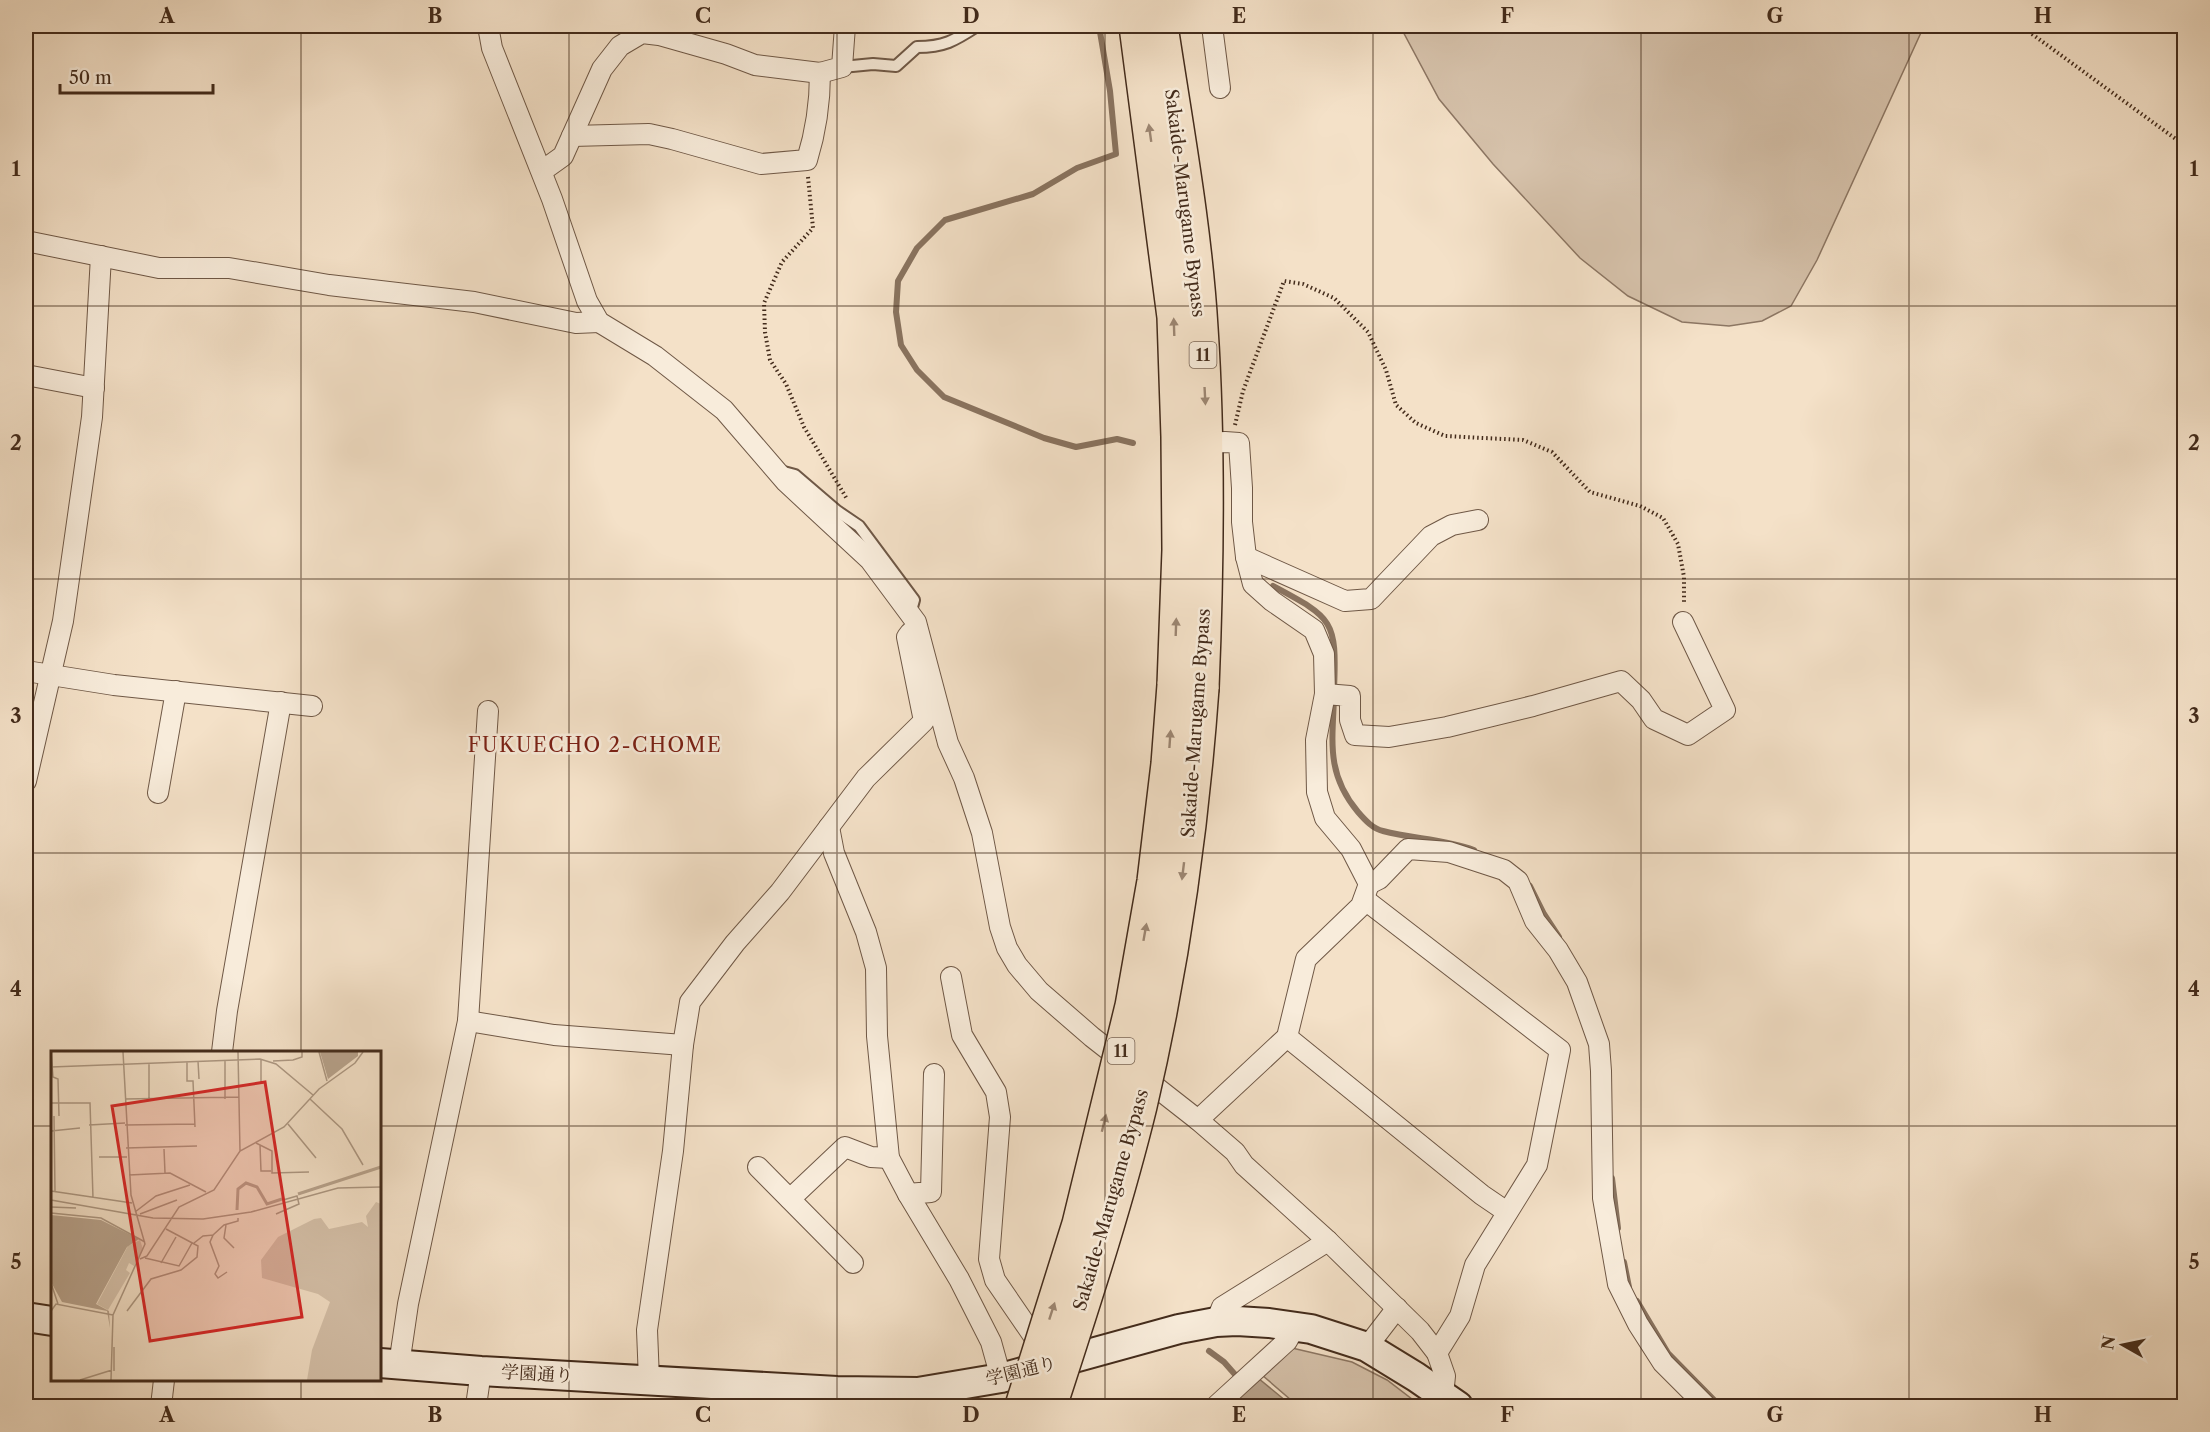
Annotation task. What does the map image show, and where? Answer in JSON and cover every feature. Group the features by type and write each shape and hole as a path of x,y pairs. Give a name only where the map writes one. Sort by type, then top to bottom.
{"highway":[{"name":"Sakaide-Marugame Bypass","path":"1050,1407 1105,1235 1140,1106 1182,888 1196,769 1179,550 1174,317 1136,26"},
{"name":"Sakaide-Marugame Bypass","path":"1022,1407 1079,1224 1132,1006 1154,880 1168,764 1188,686 1220,443 1201,326 1190,221 1161,26"}],"street":[{"path":"489,26 492,48 542,171 587,301 599,322 655,356 724,410 786,482 870,560 913,618 948,743 964,778 982,833 1000,927 1007,948 1017,965 1048,998 1092,1037 1235,1152 1244,1165 1328,1241 1420,1331 1437,1353 1450,1401"},
{"path":"542,171 563,156 602,69 620,45 642,33 659,35 726,54 755,65 820,73 842,67 844,26"},
{"path":"1212,26 1220,88"},
{"path":"572,136 649,134 761,164 807,160 818,110 820,73"},
{"path":"26,241 159,268 229,268 330,285 474,302 576,323 599,322"},
{"path":"26,781 63,621 92,417 101,256"},
{"path":"26,375 94,388"},
{"path":"1220,443 1239,443 1242,522 1246,557 1253,584 1272,601 1314,630 1324,654 1332,695 1316,740 1317,792 1325,818 1351,849 1366,891 1560,1050 1537,1165 1475,1265 1460,1316 1437,1353"},
{"path":"1246,557 1345,601 1371,599 1431,536 1452,525 1478,520"},
{"path":"649,1380 647,1330 673,1151 683,1046 690,1002 735,943 780,892 866,778 924,721 907,638 913,618"},
{"path":"1332,695 1350,696 1350,720 1355,735 1389,737 1447,727 1621,681 1641,700 1654,719 1688,735 1725,710 1683,622"},
{"path":"26,671 114,685 312,706"},
{"path":"158,793 176,691"},
{"path":"222,1051 227,1011 281,702"},
{"path":"389,1364 408,1304 468,1021 488,711"},
{"path":"829,827 834,853 866,932 876,968 877,1036 889,1158 959,1278 986,1331 1000,1378"},
{"path":"1198,1120 1287,1037 1306,959 1361,906 1366,891 1408,849 1449,852 1504,870 1518,880 1535,921 1558,950 1577,982 1599,1044 1603,1198 1618,1284 1638,1324 1663,1363 1706,1407"},
{"path":"951,977 962,1035 996,1092 1000,1117 989,1259 995,1280 1043,1350 1048,1364"},
{"path":"468,1021 554,1035 683,1046"},
{"path":"1287,1037 1482,1195 1507,1212"},
{"path":"908,1194 931,1192 934,1074"},
{"path":"790,1199 845,1147 871,1156 889,1158"},
{"path":"758,1167 854,1263"},
{"path":"1216,1322 1222,1307 1328,1241"},
{"path":"1367,1347 1397,1308"},
{"path":"26,1317 51,1321"},
{"name":"学園通り","path":"389,1364 837,1391 918,1399 1179,1329 1216,1322 1269,1323 1311,1329 1367,1347 1450,1401"},
{"path":"1216,1407 1287,1341 1295,1327"},
{"path":"476,1407 481,1371"},
{"path":"161,1407 164,1381"}],"lane":[{"path":"842,67 873,64 896,66 917,47 939,47 977,26"},
{"path":"775,469 795,475 837,511 859,526 914,600 913,618"}],"path":[{"path":"2020,26 2184,145"},
{"path":"807,160 813,228 782,262 764,303 765,332 770,360 786,384 804,427 847,496 849,507 859,526"},
{"path":"1220,443 1236,413 1284,281 1303,284 1334,298 1368,332 1386,370 1396,405 1416,423 1445,436 1523,440 1552,452 1590,492 1640,506 1663,518 1678,544 1684,577 1683,622"}],"shaded area":[{"path":"1400,26 1924,26 1817,260 1791,306 1762,321 1729,326 1682,322 1628,296 1580,258 1493,164 1439,99"},
{"path":"1292,1348 1352,1362 1387,1380 1421,1406 1298,1406 1262,1375"},
{"path":"1258,1378 1292,1406 1247,1406 1239,1396"}],"waterway":[{"path":"1099,26 1110,91 1116,154 1077,168 1033,194 945,220 917,248 898,281 896,312 901,345 917,370 944,397 1044,438 1076,447 1117,439 1133,443"},
{"path":"1273,586 1308,606 1327,624 1334,648 1334,689"},
{"path":"1334,699 1333,745 1336,772 1348,798 1363,818 1379,830 1474,850"},
{"path":"1530,886 1559,937"},
{"path":"1612,1178 1618,1228"},
{"path":"1624,1262 1629,1287"},
{"path":"1637,1301 1668,1353 1720,1406"},
{"path":"1209,1351 1224,1362 1239,1379"}],"district":[{"name":"FUKUECHO 2-CHOME","path":"595,745"}]}
